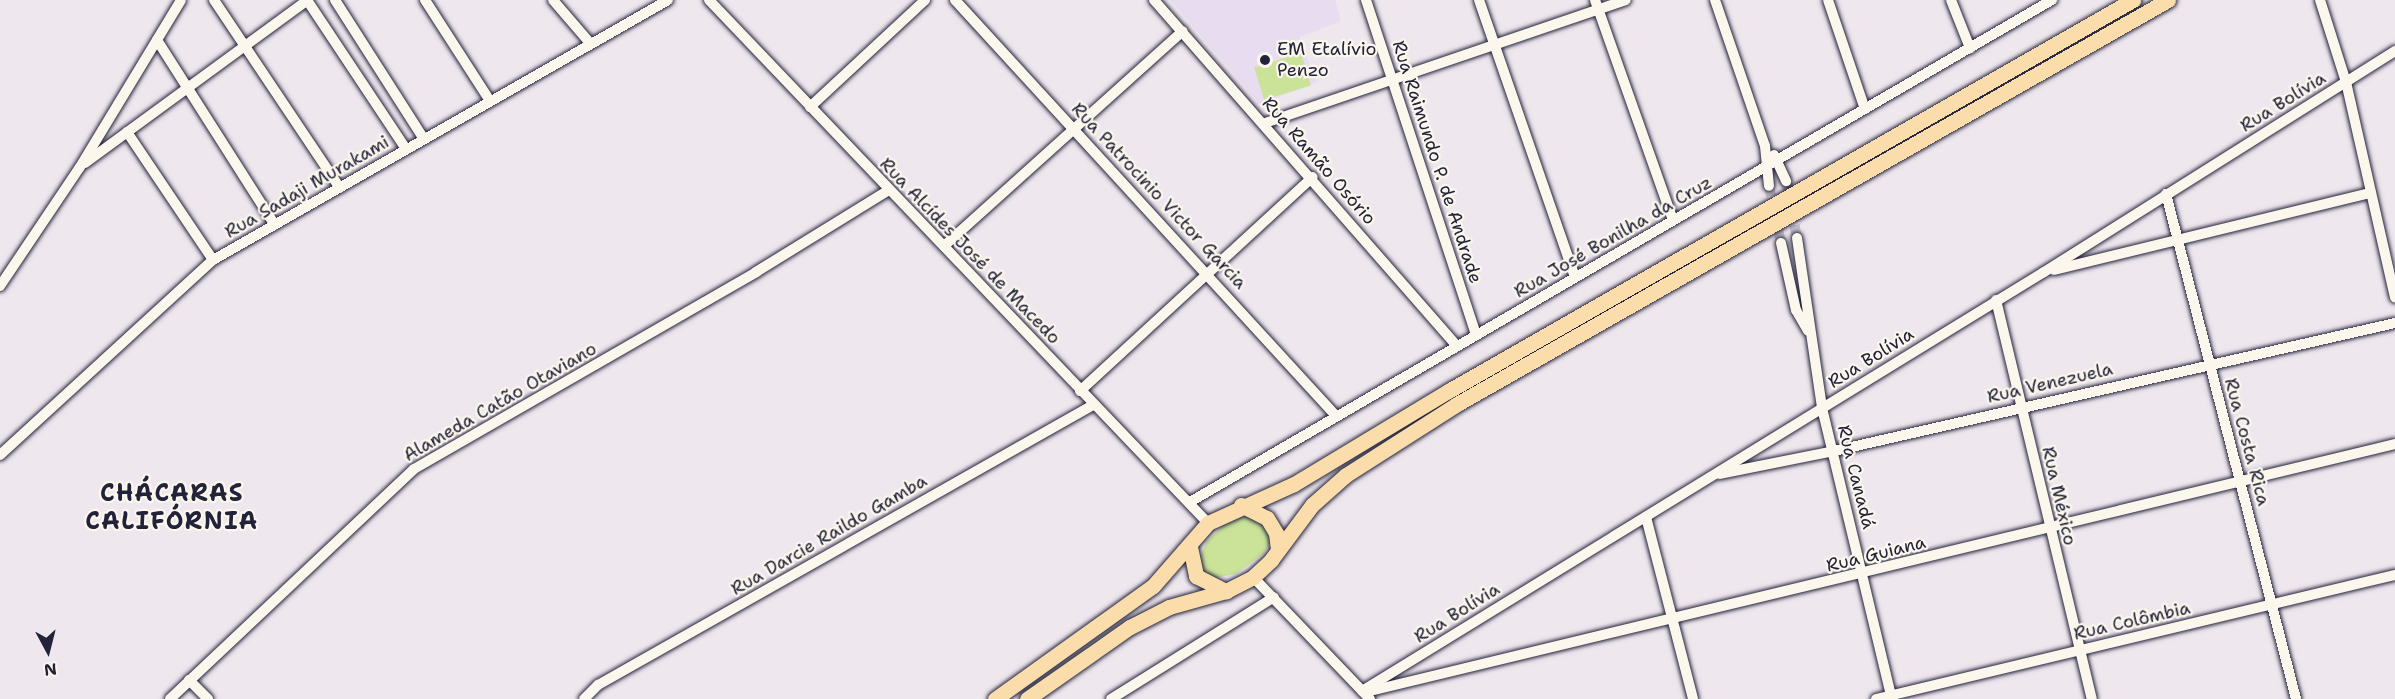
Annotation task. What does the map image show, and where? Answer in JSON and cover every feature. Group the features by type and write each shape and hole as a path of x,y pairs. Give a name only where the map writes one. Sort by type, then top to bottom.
{"highway":[{"path":"995,699 1153,586 1190,547 1208,523 1241,505 1293,484 1450,390 2133,0"},
{"path":"1027,699 1130,627 1169,607 1226,591 1253,577 1312,505 1346,476 1457,404 2168,0"},
{"path":"1241,505 1267,518 1276,533 1278,549"},
{"path":"1190,547 1196,576 1226,591"}],"street":[{"path":"0,286 80,167 181,0"},
{"path":"214,0 340,188"},
{"path":"80,167 307,0 406,149"},
{"path":"335,0 424,139"},
{"path":"425,0 490,101"},
{"path":"553,0 590,43"},
{"name":"Rua Sadaji Murakami","path":"0,455 213,260 668,0"},
{"name":"Rua Alcídes José de Macedo","path":"710,0 1093,405 1208,523"},
{"path":"810,107 925,0"},
{"name":"Rua Patrocinio Victor Garcia","path":"955,0 1207,272 1336,416"},
{"name":"Rua Ramão Osório","path":"1154,0 1313,177 1457,346"},
{"name":"Rua Raimundo P. de Andrade","path":"1366,0 1394,79 1476,335"},
{"path":"1479,0 1575,277"},
{"path":"1265,123 1494,45 1597,5 1626,0"},
{"path":"1715,0 1765,146 1769,186"},
{"path":"1828,0 1865,109"},
{"path":"1951,0 1970,48"},
{"name":"Rua José Bonilha da Cruz","path":"1190,502 2052,0"},
{"path":"2320,0 2346,82 2395,297"},
{"path":"1597,5 1673,220"},
{"path":"944,246 1183,31"},
{"path":"157,40 275,225"},
{"name":"Rua Bolívia","path":"1365,694 1646,516 2044,272 2395,51"},
{"path":"127,132 213,260"},
{"path":"1765,146 1778,160 1786,181"},
{"path":"1080,391 1313,177"},
{"name":"Alameda Catão Otaviano","path":"170,699 414,469 756,273 889,190"},
{"path":"2044,272 2178,237 2371,193"},
{"name":"Rua Costa Rica","path":"2166,194 2208,363 2274,606 2296,699"},
{"path":"1797,238 1809,308 1808,332"},
{"path":"1781,243 1796,310 1808,332"},
{"name":"Rua México","path":"1996,300 2049,528 2092,699"},
{"name":"Rua Venezuela","path":"1712,475 1834,451 2208,363 2395,322"},
{"name":"Rua Canadá","path":"1808,332 1822,408 1891,697"},
{"name":"Rua Darcie Raildo Gamba","path":"585,699 598,685 1093,405"},
{"name":"Rua Guiana","path":"1365,694 2395,444"},
{"path":"1646,516 1693,699"},
{"name":"Rua Colômbia","path":"1875,699 2274,606 2395,575"},
{"path":"1253,577 1365,694"},
{"path":"1111,699 1274,597"},
{"path":"189,680 208,699"}],"shaded area":[{"name":"EM Etalívio Penzo","path":"1170,0 1335,0 1341,21 1299,37 1317,82 1260,104"}],"green space":[{"path":"1301,53 1311,86 1264,100 1254,67"},
{"path":"1245,515 1263,519 1271,540 1264,553 1236,574 1214,578 1206,574 1199,559 1207,541 1225,524"}],"tunnel":[{"path":"1786,181 1797,238"},
{"path":"1769,186 1781,243"}],"place":[{"name":"EM Etalívio Penzo","path":"1265,60"}],"district":[{"name":"CHÁCARAS CALIFÓRNIA","path":"172,508"}]}
